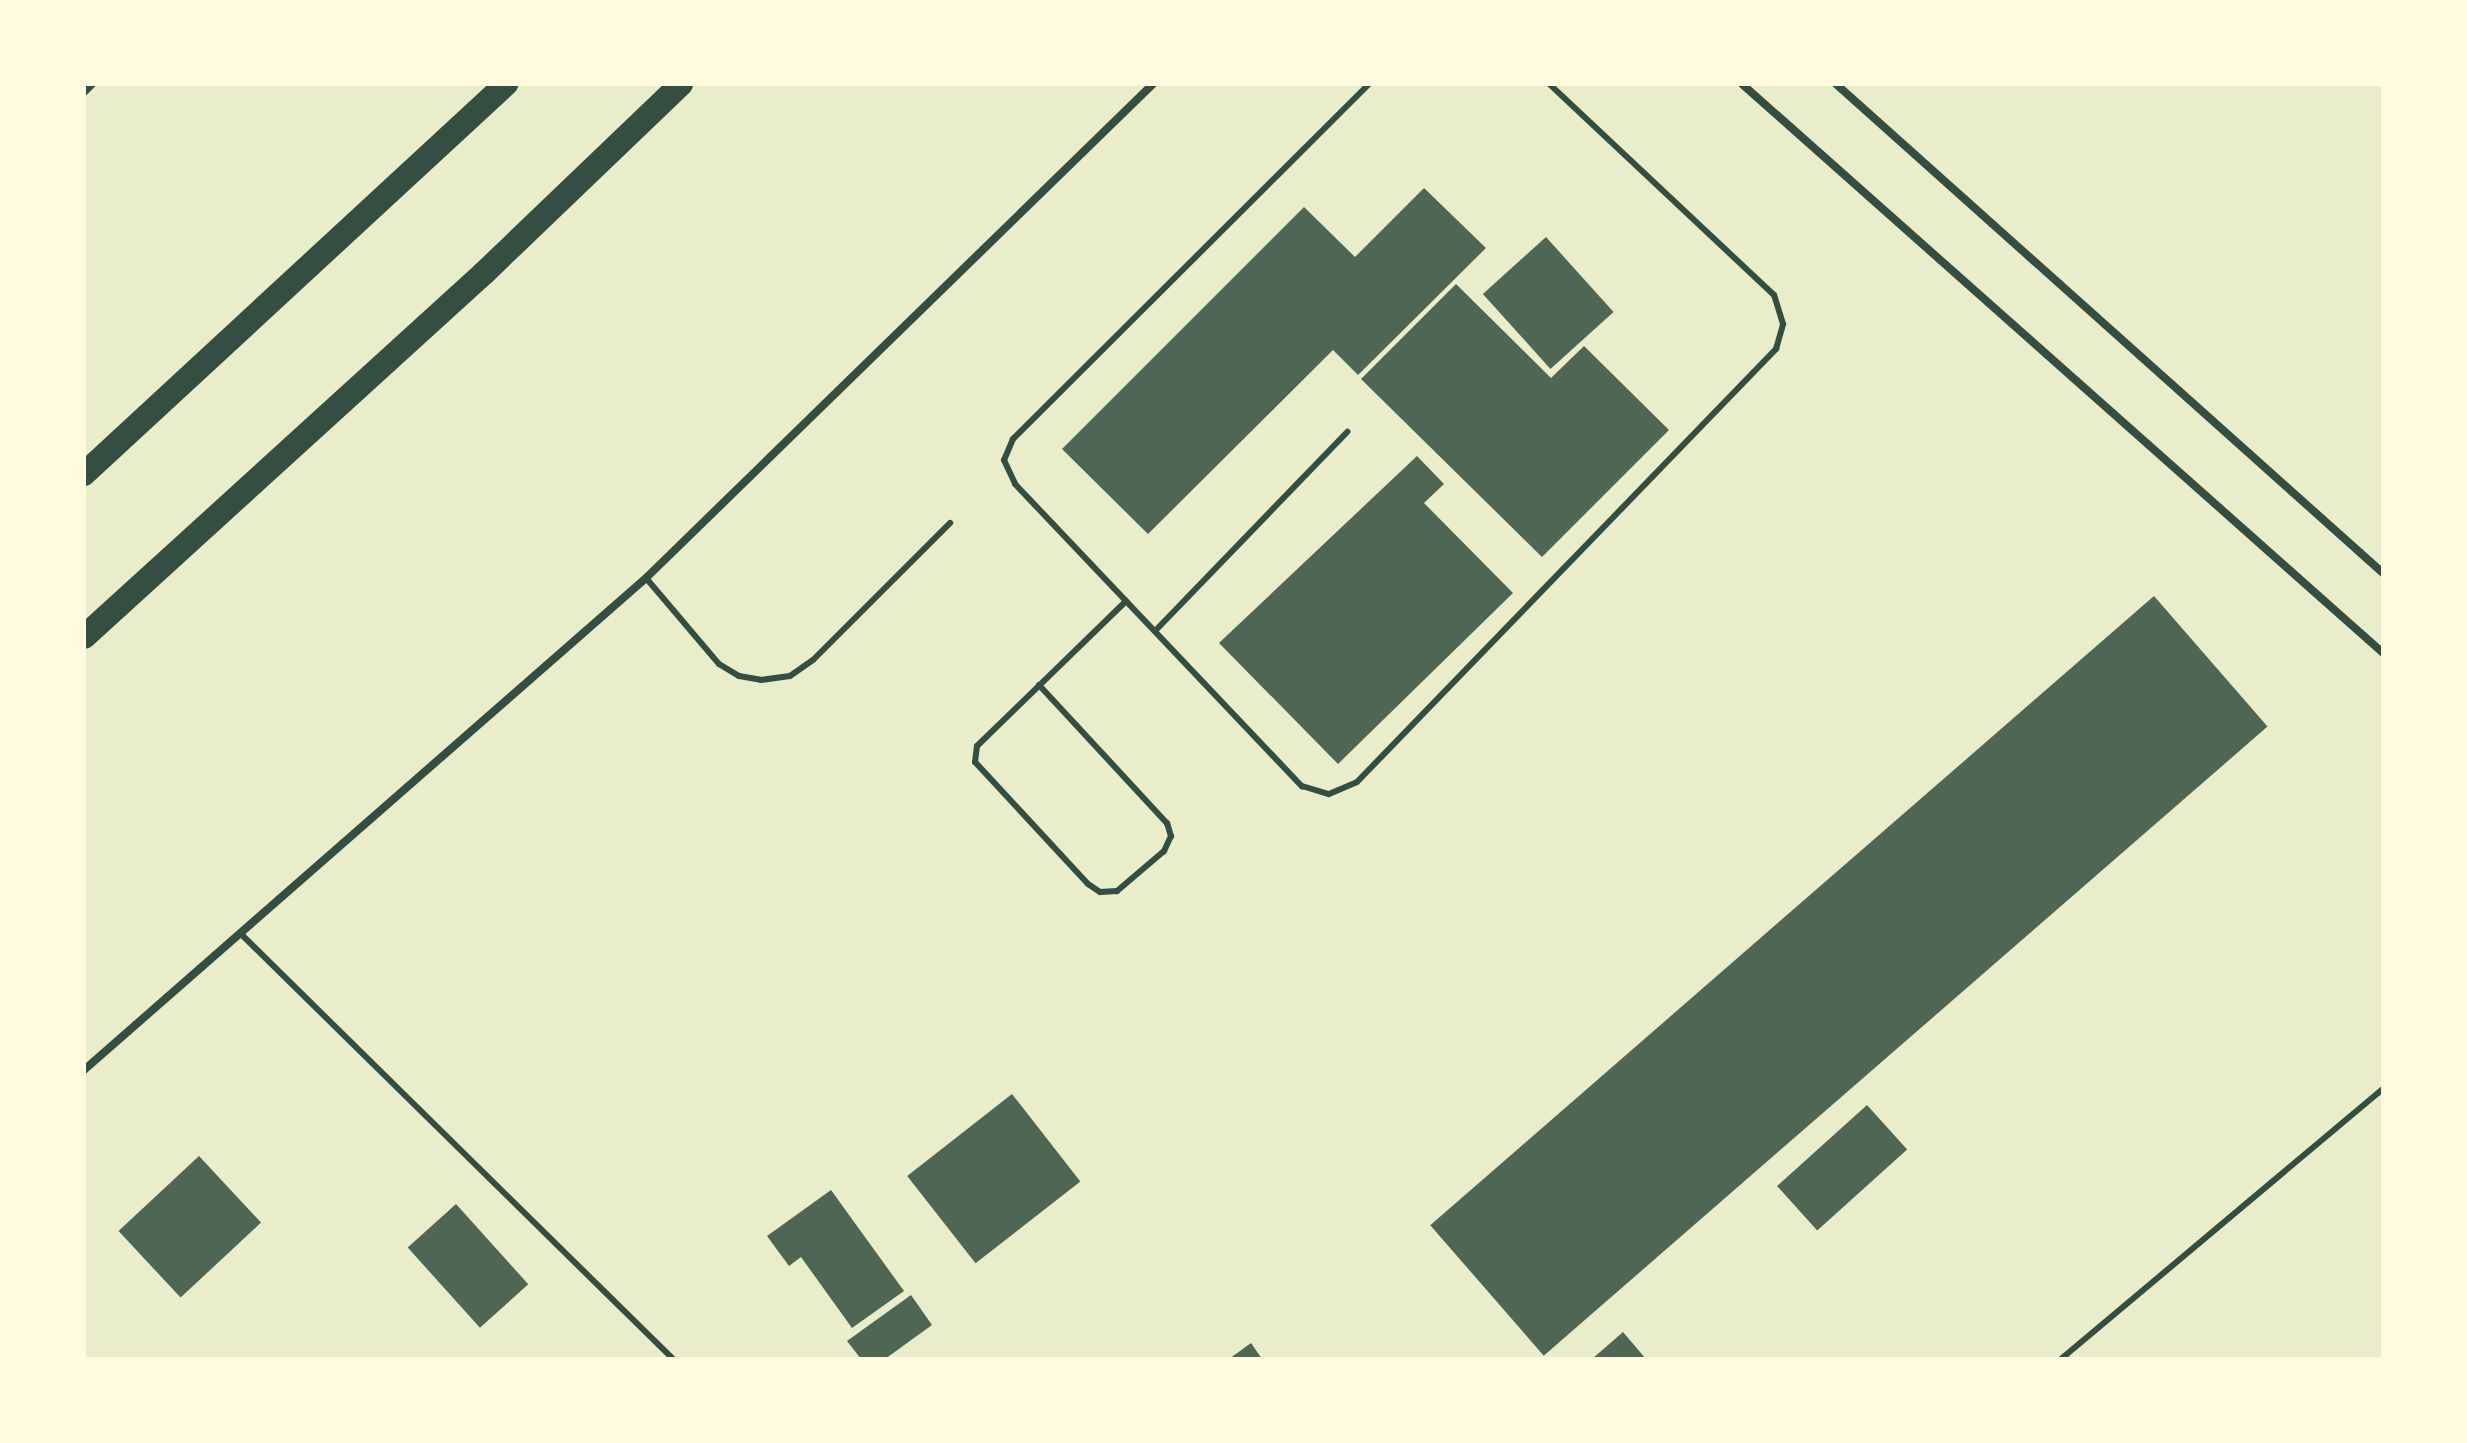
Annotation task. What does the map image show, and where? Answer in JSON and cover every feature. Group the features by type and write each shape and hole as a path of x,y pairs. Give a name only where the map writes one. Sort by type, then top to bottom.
{"highway":[{"path":"84,474 506,84"},
{"path":"84,637 484,273 681,84"}],"street":[{"path":"84,92 92,84"},
{"path":"84,1070 646,578 1153,84"},
{"path":"1742,84 2383,653"},
{"path":"1836,84 2383,573"}],"lane":[{"path":"1369,84 1013,439 1004,460 1015,484 1302,786 1329,794 1357,782 1776,349 1783,324 1774,295 1549,84"},
{"path":"1155,631 1347,432"},
{"path":"646,578 719,664 739,676 761,680 790,676 813,660 950,523"},
{"path":"1039,685 1167,823 1171,836 1164,851 1117,891 1100,892 1088,884 975,762 977,746 1039,685 1126,601"},
{"path":"241,934 673,1359"},
{"path":"2061,1359 2383,1089"}],"building":[{"path":"1424,188 1486,248 1358,375 1333,350 1148,534 1062,449 1304,207 1355,257"},
{"path":"1546,237 1614,312 1550,369 1483,294"},
{"path":"1456,284 1551,378 1584,346 1669,430 1542,557 1361,379"},
{"path":"1417,456 1444,484 1424,503 1513,593 1338,764 1219,643"},
{"path":"2154,596 2267,727 1544,1356 1430,1225"},
{"path":"1012,1094 1080,1181 976,1263 907,1176"},
{"path":"1867,1105 1907,1150 1817,1231 1777,1186"},
{"path":"199,1156 261,1223 181,1298 119,1231"},
{"path":"831,1190 904,1291 852,1328 801,1257 789,1266 767,1236"},
{"path":"456,1204 528,1284 480,1328 408,1247"},
{"path":"911,1295 932,1325 885,1359 861,1359 847,1341"},
{"path":"1623,1332 1646,1359 1592,1359"},
{"path":"1251,1343 1262,1359 1229,1359"}]}
